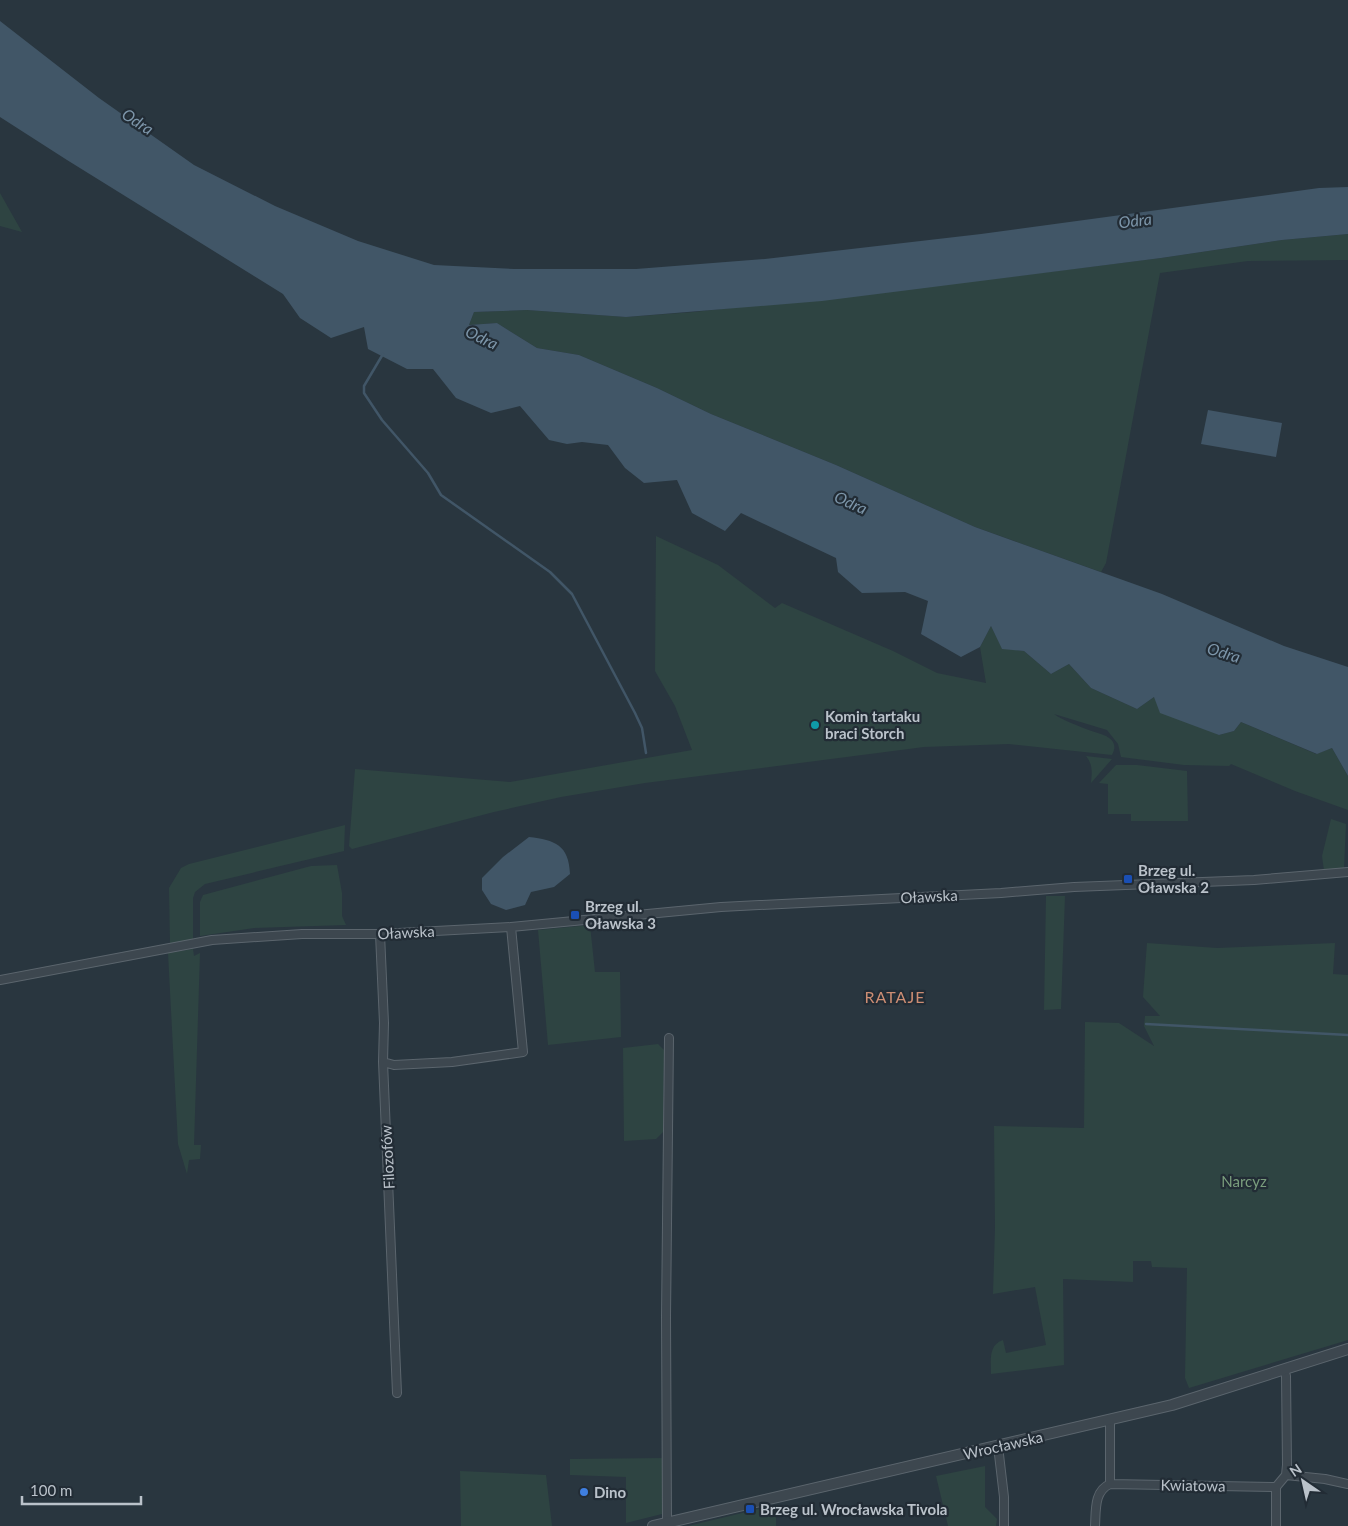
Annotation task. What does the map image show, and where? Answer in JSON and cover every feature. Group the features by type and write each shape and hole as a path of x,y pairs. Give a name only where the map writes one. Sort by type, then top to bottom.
{"street":[{"name":"Oławska","path":"0,980 212,940 302,934 380,934 511,927 721,907 1001,893 1074,887 1254,880 1348,872"},
{"path":"383,1062 394,1065 452,1062 522,1052 511,927"},
{"name":"Filozofów","path":"380,934 384,1023 383,1062 397,1392"},
{"path":"668,1523 666,1317 669,1038"},
{"name":"Wrocławska","path":"653,1526 1172,1405 1348,1349"},
{"path":"1276,1526 1276,1486 1286,1475 1286,1376 1284,1370"},
{"path":"1095,1526 1098,1495 1101,1490 1110,1484 1110,1419"},
{"path":"998,1446 1004,1497 1004,1526"},
{"path":"1286,1475 1325,1479 1348,1484"},
{"name":"Kwiatowa","path":"1110,1484 1276,1486"}],"green space":[{"path":"0,193 22,232 0,226"},
{"path":"1348,234 1348,260 1248,261 1160,273 1106,563 1101,572 975,527 836,465 711,414 657,388 579,355 537,348 497,323 469,325 474,312 527,310 626,317 694,312 1008,277 1161,258 1282,240"},
{"path":"656,536 718,565 775,608 782,603 893,651 937,673 986,683 980,647 991,626 1002,648 1024,651 1051,674 1069,664 1091,688 1137,709 1154,697 1219,735 1234,731 1241,722 1316,754 1332,748 1348,776 1348,810 1295,791 1231,764 1229,766 1184,765 1121,757 1118,744 1107,730 1054,714 1107,737 1114,744 1112,755 1009,744 924,747 645,783 561,797 494,812 352,849 349,846 355,769 510,782 692,750 675,706 655,671"},
{"path":"1086,756 1112,759 1091,783 1091,766"},
{"path":"1116,765 1137,765 1187,771 1188,821 1131,821 1131,814 1108,814 1108,784 1099,783"},
{"path":"1331,819 1346,824 1344,868 1324,871 1322,856"},
{"path":"345,825 344,851 205,884 195,892 193,898 193,940 170,944 169,888 181,868 189,864"},
{"path":"337,865 342,893 342,916 346,925 254,928 200,936 200,902 203,895 311,866"},
{"path":"1046,896 1065,896 1061,1009 1044,1010"},
{"path":"590,925 595,972 620,972 621,1037 548,1045 538,930"},
{"name":"Narcyz","path":"1147,943 1217,948 1335,943 1333,974 1348,975 1348,1340 1189,1388 1185,1378 1187,1268 1152,1267 1151,1261 1133,1261 1133,1282 1063,1279 1064,1365 991,1374 991,1354 998,1342 1003,1340 1006,1353 1046,1345 1035,1287 993,1294 995,1228 994,1126 1084,1128 1085,1022 1119,1023 1154,1046 1144,1026 1145,1016 1160,1016 1143,997"},
{"path":"193,949 194,956 200,953 194,1145 201,1145 200,1159 189,1160 187,1174 178,1144 168,953"},
{"path":"658,1044 664,1050 663,1132 656,1139 624,1141 623,1048"},
{"path":"665,1458 662,1514 626,1523 626,1477 570,1475 570,1459"},
{"path":"985,1466 985,1507 997,1519 996,1526 948,1526 936,1476"},
{"path":"460,1471 546,1475 552,1526 461,1526"},
{"path":"776,1505 776,1526 688,1526"}],"water":[{"name":"Odra","path":"0,21 99,98 194,165 275,206 358,241 434,265 514,269 636,269 765,259 981,234 1319,188 1348,187 1348,234 1282,240 1161,258 822,301 626,317 527,310 474,312 469,325 497,323 537,348 579,355 657,388 711,414 836,465 975,527 1162,594 1284,646 1348,667 1348,776 1332,748 1317,754 1241,722 1234,731 1219,735 1160,713 1154,697 1137,709 1091,688 1069,664 1051,674 1024,651 1002,649 991,626 980,647 961,657 921,634 928,601 905,592 862,593 838,572 836,558 741,513 725,531 692,513 677,480 644,483 625,468 608,445 582,442 567,444 549,440 520,406 491,413 456,398 433,369 407,369 368,349 364,327 331,338 300,318 283,294 0,117"},
{"path":"1208,410 1282,423 1276,457 1201,444"},
{"path":"529,837 553,842 559,846 567,856 570,874 554,887 531,892 525,905 506,910 491,904 482,890 482,878 503,857"}],"waterway":[{"path":"383,354 364,386 364,393 382,420 428,473 441,495 550,572 572,594 642,728 646,753"},
{"path":"1146,1024 1348,1035"}],"place":[{"name":"Komin tartaku braci Storch","path":"815,725"},
{"name":"Brzeg ul. Oławska 2","path":"1128,879"},
{"name":"Brzeg ul. Oławska 3","path":"575,915"},
{"name":"Dino","path":"584,1492"},
{"name":"Brzeg ul. Wrocławska Tivola","path":"750,1509"}],"district":[{"name":"RATAJE","path":"895,996"}]}
